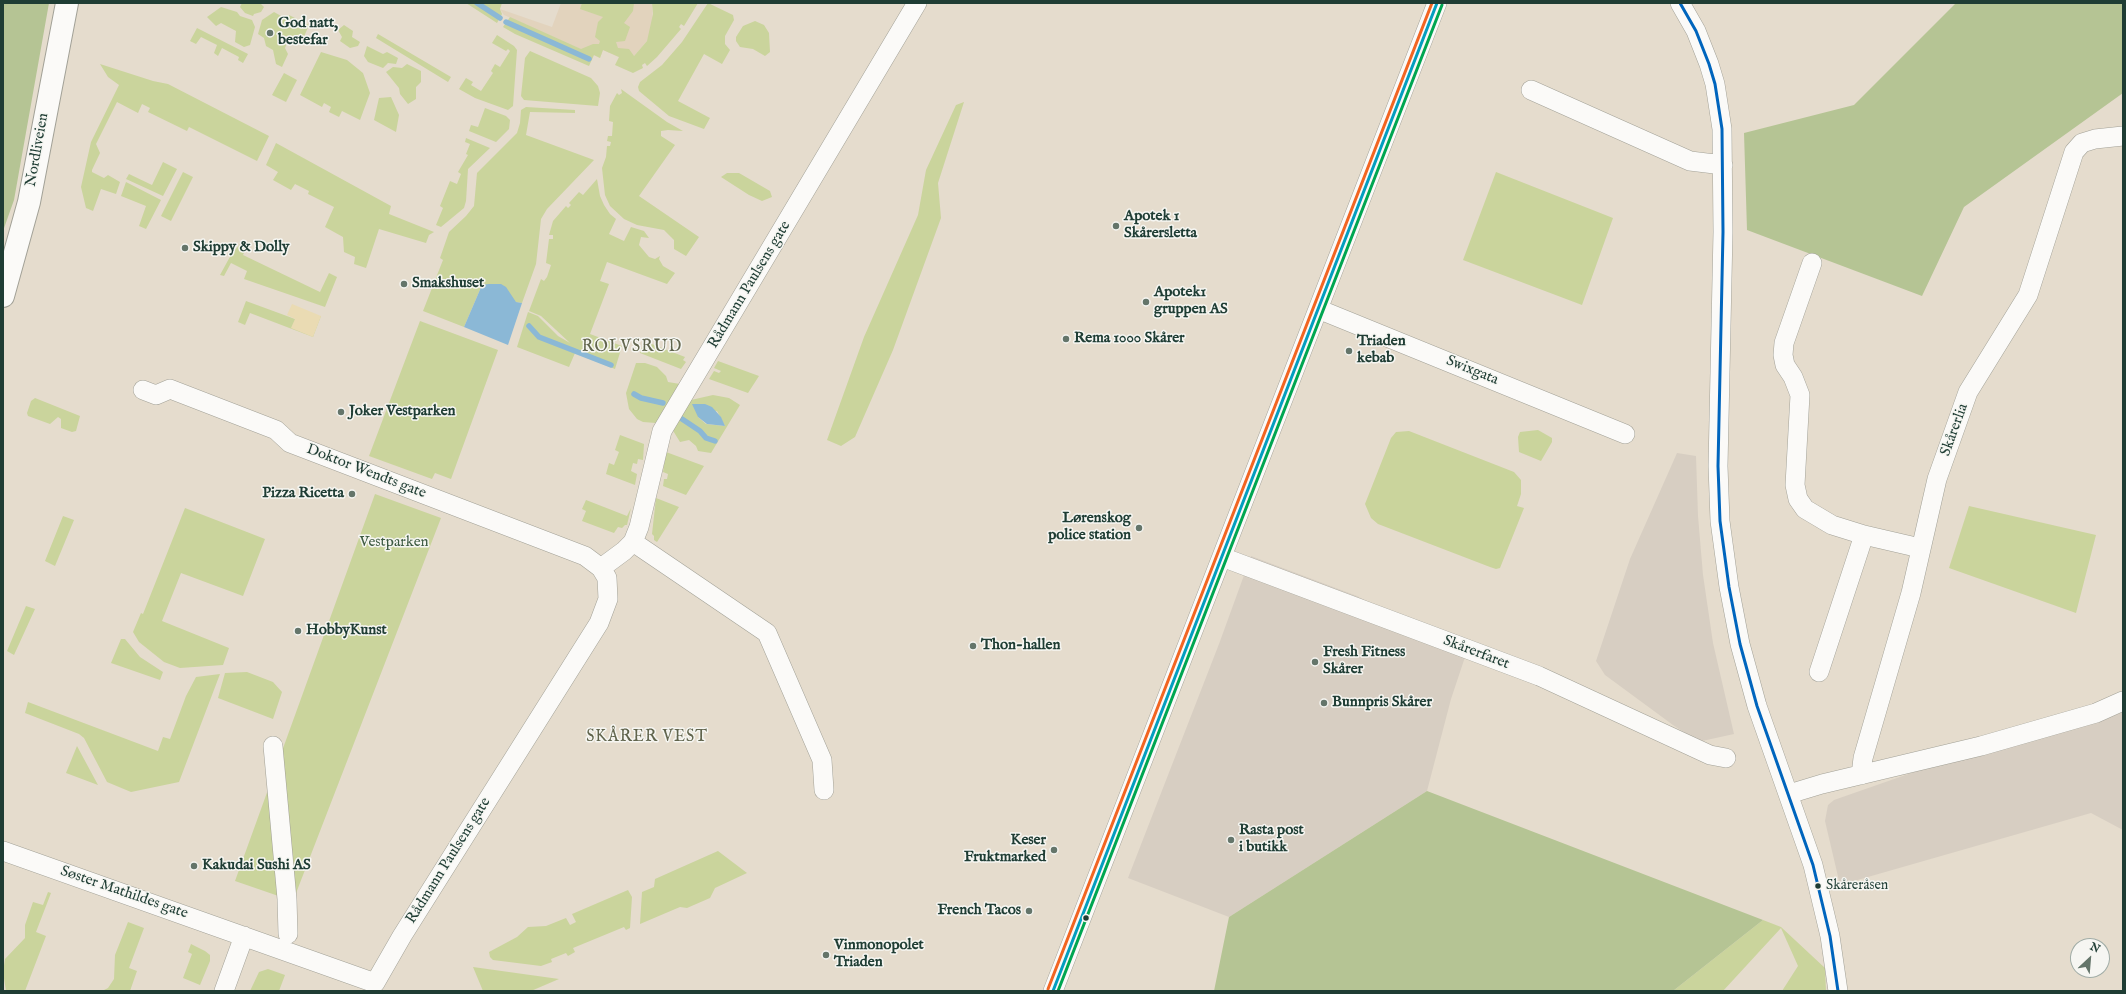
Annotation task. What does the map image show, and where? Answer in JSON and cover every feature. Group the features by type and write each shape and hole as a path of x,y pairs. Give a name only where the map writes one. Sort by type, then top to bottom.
{"main road":[{"name":"Nordliveien","path":"3,296 29,202 67,3"}],"street":[{"name":"Rådmann Paulsens gate","path":"244,936 375,983 402,936 599,623 608,599 609,591 607,578 597,564 633,542 640,527 662,431 917,3"},
{"path":"1054,991 1436,3"},
{"path":"1680,3 1696,31 1715,84 1722,129 1723,165 1718,494 1720,527 1733,614 1757,706 1813,865 1821,896 1838,991"},
{"path":"1531,90 1690,161 1723,165"},
{"name":"Skårerlia","path":"1860,775 1863,758 1911,593 1920,548 1937,479 1968,392 2028,295 2074,152 2082,143 2094,139 2123,136"},
{"path":"1812,263 1784,343 1783,355 1785,364 1793,377 1800,396 1794,485 1798,499 1805,509 1817,518 1832,525 1864,535 1920,548"},
{"name":"Swixgata","path":"1318,309 1626,434"},
{"name":"Doktor Wendts gate","path":"143,390 156,395 170,388 276,430 290,443 579,553 597,564"},
{"path":"1819,672 1864,535"},
{"path":"633,542 767,633 822,760 824,790"},
{"name":"Skårerfaret","path":"1222,557 1539,676 1710,755 1726,758"},
{"path":"1789,794 1860,775 1981,746 2096,713 2123,701"},
{"path":"273,746 287,899 288,934"},
{"name":"Søster Mathildes gate","path":"3,851 244,936"},
{"path":"224,991 244,936"}],"shaded area":[{"path":"561,3 652,3 653,23 647,41 634,56 625,60 603,50 600,58 504,15 500,9 552,27"},
{"path":"1677,453 1696,456 1698,516 1703,575 1713,643 1734,734 1702,741 1688,735 1673,725 1605,675 1596,661 1630,559"},
{"path":"1251,556 1357,596 1466,654 1451,699 1427,791 1229,917 1128,878 1219,644"},
{"path":"2123,699 2123,830 2091,813 1840,885 1825,821 1828,805 1834,800"}],"green space":[{"path":"3,3 49,3 14,200 3,231"},
{"path":"242,3 260,3 264,7 261,12 254,14 253,16 245,13 240,7"},
{"path":"466,3 502,3 500,9 502,14 497,23"},
{"path":"582,3 634,3 633,11 624,23 630,27 625,41 616,42 618,48 629,49 634,56 647,41 653,14 652,3 698,3 684,26 681,24 679,27 681,29 657,57 647,66 645,63 642,65 643,68 633,73 615,65 619,57 603,50 600,58 594,55 589,66 515,34 503,27 510,17 581,49 593,44 599,44 600,41 595,37 598,22 603,17 580,9"},
{"path":"708,3 733,15 734,20 725,36 725,44 730,50 722,64 704,54 678,101 710,118 704,129 669,116 639,91 638,87 640,82 662,65 682,42"},
{"path":"1956,3 2123,3 2123,93 1964,207 1922,296 1747,230 1744,133 1854,105"},
{"path":"221,7 237,12 240,16 252,20 255,27 250,45 244,47 235,42 236,31 221,23 216,26 207,17"},
{"path":"274,12 283,17 289,15 309,25 303,39 289,38 285,48 288,54 282,67 276,64 273,50 266,46 264,38 258,34 262,20"},
{"path":"755,21 764,25 769,33 770,52 765,56 753,49 740,47 736,41 736,37 743,26"},
{"path":"344,25 353,31 352,37 360,42 358,46 350,48 340,41 342,37 338,30"},
{"path":"197,28 248,54 243,63 238,60 239,57 222,48 218,56 214,53 217,45 201,37 196,44 190,41"},
{"path":"378,34 451,77 448,82 376,38"},
{"path":"497,35 514,46 517,50 513,106 508,110 475,98 459,89 466,78 473,82 471,85 481,91 493,73 491,71 495,64 500,67 510,51 508,49 506,51 492,43"},
{"path":"367,46 383,54 387,52 398,58 396,64 388,63 383,68 368,62 364,56"},
{"path":"530,51 591,78 598,86 600,93 598,106 524,100 521,96 525,58"},
{"path":"321,52 347,60 363,73 370,93 360,120 342,111 339,117 329,112 331,107 324,103 322,107 300,95"},
{"path":"100,64 153,81 168,84 269,136 257,161 189,127 187,131 148,112 150,108 142,104 138,113 117,102 96,144 100,153 92,172 104,178 108,175 120,182 116,194 101,189 93,211 86,208 81,187 91,142 119,85 108,77"},
{"path":"407,64 421,71 421,82 416,87 416,99 408,104 400,94 399,88 386,72 393,67 402,68"},
{"path":"284,73 297,80 286,102 272,95"},
{"path":"621,89 667,122 683,131 661,131 661,136 675,145 639,196 699,237 686,256 674,249 674,240 664,230 637,225 624,219 610,206 605,195 602,168 606,157 607,146 610,146 611,142 607,141 608,136 612,136 613,122 609,121 610,106 617,93 619,95 622,93"},
{"path":"391,97 399,115 396,132 374,120 379,98"},
{"path":"964,102 938,183 941,218 893,350 855,437 841,446 827,440 864,337 918,215 926,170 956,105"},
{"path":"526,107 575,110 575,113 530,112 526,135 594,160 547,209 541,219 536,264 522,303 516,302 482,285 464,327 423,311 443,260 440,258 449,232 474,206 477,173 517,133 520,123 521,110"},
{"path":"485,108 506,116 510,120 509,129 496,142 469,131 471,125 478,127"},
{"path":"466,138 490,148 468,169 466,201 464,208 441,227 436,225 443,208 440,206 450,181 457,184 461,174 458,172 468,155 466,154 470,144 465,142"},
{"path":"276,143 391,206 389,214 434,232 429,235 426,243 379,229 366,268 354,264 355,257 344,252 343,237 325,227 334,207 308,194 309,191 295,184 291,190 273,180 278,172 266,165"},
{"path":"163,162 177,169 163,196 126,179 129,174 152,185"},
{"path":"183,172 193,177 171,221 161,216"},
{"path":"1496,172 1613,218 1582,305 1463,260"},
{"path":"727,173 739,173 770,191 772,197 762,201 749,195 721,177"},
{"path":"597,179 600,196 604,205 610,214 616,219 609,234 624,241 631,227 644,231 649,238 641,237 639,245 649,257 655,259 660,256 659,259 663,266 675,273 667,284 607,262 600,281 609,284 590,334 622,346 615,369 575,353 569,367 517,347 528,312 538,316 558,336 570,343 541,316 529,311 541,279 544,281 547,277 551,265 546,263 549,239 553,239 553,235 549,235 553,221 566,206 568,208 571,205 569,203 579,192 583,195"},
{"path":"126,182 161,200 146,229 139,226 146,206 121,196"},
{"path":"242,242 249,242 243,255 320,292 329,273 337,277 325,307 244,279 247,271 231,263 224,276 220,275 232,253"},
{"path":"246,301 295,319 321,316 313,337 250,313 245,325 238,322"},
{"path":"420,321 498,350 451,479 435,473 432,479 369,456"},
{"path":"644,341 685,357 683,360 686,362 681,369 640,353"},
{"path":"718,361 759,376 748,393 709,379 714,371 719,373 721,371 714,368"},
{"path":"636,363 645,363 657,367 666,376 668,382 680,384 656,423 643,422 637,419 629,409 626,393"},
{"path":"713,395 729,398 740,405 711,453 698,451 696,446 689,440 680,442 672,429 691,400","holes":["717,411 725,426 706,424 698,417"]},
{"path":"35,398 80,416 76,431 72,432 61,428 61,419 58,417 50,424 28,416 27,413 31,401"},
{"path":"1538,430 1552,438 1552,442 1541,461 1519,452 1518,437 1520,432"},
{"path":"1409,431 1514,472 1521,480 1521,494 1517,506 1524,508 1500,568 1496,569 1490,567 1378,524 1371,518 1365,504 1391,438 1396,432"},
{"path":"620,435 644,444 643,460 638,459 637,464 633,463 631,471 637,474 635,485 606,474 609,463 614,465 619,452 615,450"},
{"path":"666,452 704,466 686,495 663,486 664,479 667,479 668,474 663,472"},
{"name":"Vestparken","path":"375,494 441,518 293,901 235,881"},
{"path":"656,498 679,507 657,542 654,540 654,536 652,534"},
{"path":"586,500 627,516 631,508 627,525 622,528 618,527 614,533 582,521 586,511 582,509"},
{"path":"1969,506 2096,535 2076,613 1949,568"},
{"path":"185,508 265,539 243,596 181,573 162,621 229,648 223,665 180,668 164,662 139,642 133,632 141,613 143,614"},
{"path":"63,516 74,520 55,566 45,561"},
{"path":"26,606 35,609 14,655 7,651"},
{"path":"121,639 125,639 140,657 163,672 160,680 111,663"},
{"path":"247,672 273,682 282,692 273,719 218,698 225,673"},
{"path":"220,674 179,782 131,792 107,782 84,738 79,734 25,713 28,702 158,751 163,737 170,739 186,696 196,677"},
{"path":"77,746 98,785 66,773"},
{"path":"1427,791 1763,920 1673,991 1214,991 1229,917"},
{"path":"718,851 747,873 715,888 710,898 687,908 680,907 640,924 642,892 654,887 655,879"},
{"path":"628,890 632,897 630,928 626,930 624,927 573,948 575,952 568,956 566,953 551,959 552,962 541,966 493,960 490,957 489,952 517,937 528,927 546,926 566,918 570,925 576,922 572,914"},
{"path":"48,892 51,893 36,932 46,936 25,991 6,991 3,972 5,959 25,938 25,925 33,902 43,905"},
{"path":"1763,920 1781,927 1825,968 1826,991 1782,991 1798,966 1781,928 1723,991 1673,991"},
{"path":"128,922 144,928 129,968 137,971 130,991 102,991 108,988 114,979 115,955"},
{"path":"191,944 210,955 210,961 200,985 183,978 192,954 188,952"},
{"path":"473,967 559,979 531,991 483,991"},
{"path":"268,969 285,975 279,991 250,991 259,972"}],"sand":[{"path":"292,304 321,316 313,337 291,328 295,319 287,315"}],"water":[{"path":"501,284 506,287 516,302 522,303 508,345 464,327 482,285"},
{"path":"692,404 705,404 712,407 721,417 725,426 707,424 698,417"}],"waterway":[{"path":"477,3 500,18"},
{"path":"506,22 589,59"},
{"path":"529,326 539,337 611,365"},
{"path":"634,394 641,398 663,403"},
{"path":"682,419 700,431 706,438 715,441"}],"transit line":[{"path":"1048,989 1432,3"},
{"path":"1053,991 1437,3"},
{"path":"1680,3 1696,31 1709,64 1715,84 1722,129 1723,232 1718,466 1720,521 1729,587 1740,644 1757,706 1813,865 1830,936 1838,991"},
{"path":"1058,991 1442,5"}],"place":[{"name":"God natt, bestefar","path":"270,33"},
{"name":"Apotek 1 Skårersletta","path":"1116,226"},
{"name":"Skippy & Dolly","path":"185,248"},
{"name":"Smakshuset","path":"404,284"},
{"name":"Apotek1 gruppen AS","path":"1146,302"},
{"name":"Rema 1000 Skårer","path":"1066,339"},
{"name":"Triaden kebab","path":"1349,351"},
{"name":"Joker Vestparken","path":"341,412"},
{"name":"Pizza Ricetta","path":"352,494"},
{"name":"Lørenskog police station","path":"1139,528"},
{"name":"HobbyKunst","path":"298,631"},
{"name":"Thon-hallen","path":"973,646"},
{"name":"Fresh Fitness Skårer","path":"1315,662"},
{"name":"Bunnpris Skårer","path":"1324,703"},
{"name":"Rasta post i butikk","path":"1231,840"},
{"name":"Keser Fruktmarked","path":"1054,850"},
{"name":"Kakudai Sushi AS","path":"194,866"},
{"name":"Skåreråsen","path":"1818,886"},
{"name":"French Tacos","path":"1029,911"},
{"name":"Vinmonopolet Triaden","path":"826,955"}],"district":[{"name":"ROLVSRUD","path":"632,348"},
{"name":"SKÅRER VEST","path":"647,738"}]}
